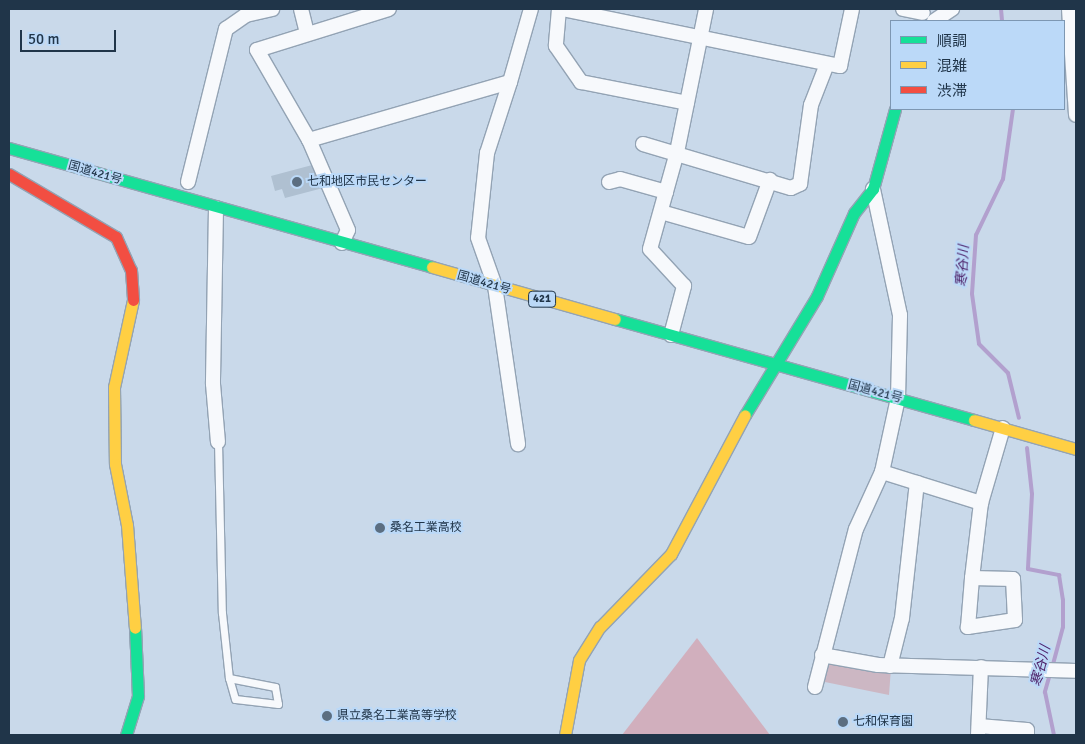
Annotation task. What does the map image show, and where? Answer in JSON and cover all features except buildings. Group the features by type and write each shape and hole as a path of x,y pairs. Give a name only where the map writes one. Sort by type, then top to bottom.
{"main road":[{"path":"564,735 580,660 600,627 671,554 774,364 817,296 854,213 873,189 895,110"},
{"name":"国道421号","path":"9,148 216,208 1076,449"},
{"path":"9,174 91,218 116,237 130,270 133,304 114,396 115,464 127,525 128,578 139,659 138,696 126,735"}],"street":[{"path":"188,182 226,29 244,12 272,9"},
{"path":"301,9 307,33"},
{"path":"342,243 348,230 309,140 257,50 357,13 388,9"},
{"path":"518,444 496,286 478,238 487,152 531,9"},
{"path":"687,103 581,82 556,46 554,35 560,9 840,66 852,9"},
{"path":"671,335 684,286 650,249 676,152 706,9"},
{"path":"903,9 926,16 952,9"},
{"path":"1069,9 1076,115"},
{"path":"643,144 676,152 791,188 800,184 810,105 827,64"},
{"path":"309,140 510,82"},
{"path":"609,182 620,179 666,192"},
{"path":"661,212 749,237 770,180"},
{"path":"814,687 856,529 882,472 898,398 900,315 873,189"},
{"path":"216,208 213,374 218,442"},
{"path":"972,578 1013,579 1015,620 968,627 972,578 981,502 1003,428"},
{"path":"882,472 981,502"},
{"path":"890,666 902,618 917,483"},
{"path":"822,655 890,666 1050,668 1076,671"},
{"path":"981,667 978,731 1027,730 1027,735"}],"lane":[{"path":"218,442 222,613 229,678 236,699 278,704 275,687 229,678"}],"shaded area":[{"path":"697,638 770,735 622,735"},
{"path":"824,658 891,668 889,695 820,681"}],"waterway":[{"name":"寒谷川","path":"1001,9 1002,20"},
{"name":"寒谷川","path":"1013,110 1003,179 976,235 972,294 979,344 1008,373 1019,418"},
{"name":"寒谷川","path":"1027,448 1032,494 1028,569 1059,575 1063,600 1063,627 1052,668"},
{"name":"寒谷川","path":"1050,674 1045,692 1054,735"}],"traffic: fast":[{"path":"745,415 817,296 854,213 873,189 895,110"},
{"path":"9,148 432,267"},
{"path":"615,319 974,420"},
{"path":"126,735 138,696 135,628"}],"traffic: slow":[{"path":"432,267 615,319"},
{"path":"133,300 114,387 115,464 127,525 135,628"},
{"path":"565,735 579,660 600,627 671,554 745,415"},
{"path":"974,420 1076,449"}],"traffic: jam":[{"path":"9,174 116,237 131,270 133,300"}],"place":[{"name":"七和地区市民センター","path":"297,182"},
{"name":"桑名工業高校","path":"380,528"},
{"name":"県立桑名工業高等学校","path":"327,716"},
{"name":"七和保育園","path":"843,722"}]}
